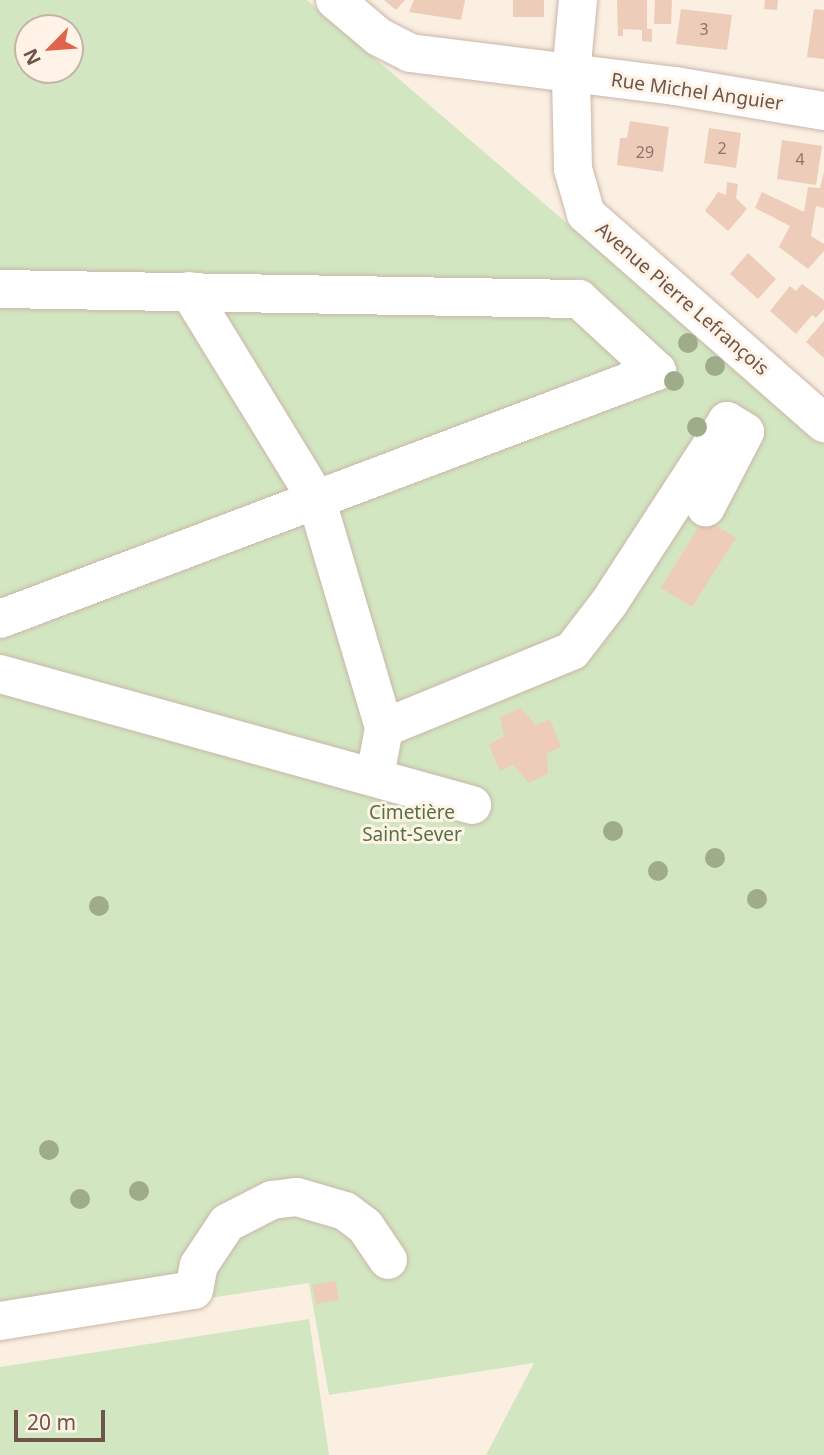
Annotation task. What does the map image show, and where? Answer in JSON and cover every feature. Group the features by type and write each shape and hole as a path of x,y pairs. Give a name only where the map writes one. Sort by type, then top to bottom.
{"street":[{"path":"335,0 379,37 410,53 571,74"},
{"name":"Avenue Pierre Lefrançois","path":"578,0 571,74 572,169 586,214 824,423"},
{"name":"Rue Michel Anguier","path":"571,74 824,111"},
{"path":"0,289 579,299 657,371 0,619"},
{"path":"189,291 316,498 384,728 375,778"},
{"path":"384,728 572,651 608,603 727,421 745,432 706,507"},
{"path":"0,674 472,805"},
{"path":"0,1321 194,1290 200,1265 227,1223 272,1200 297,1197 345,1211 365,1226 388,1260"}],"green space":[{"name":"Cimetière Saint-Sever","path":"0,0 307,0 824,444 824,1455 486,1455 534,1363 329,1395 309,1283 0,1330"},
{"path":"309,1319 329,1455 0,1455 0,1367"}],"building":[{"path":"384,0 405,0 396,10"},
{"path":"414,0 465,0 461,20 409,12"},
{"path":"513,0 544,0 544,17 513,17"},
{"path":"617,0 647,0 647,29 652,29 652,42 642,41 642,30 623,29 623,36 618,36"},
{"path":"655,0 672,0 671,24 654,24"},
{"path":"765,0 778,0 777,10 764,9"},
{"path":"681,9 732,15 727,50 676,44"},
{"path":"814,9 824,10 824,59 807,57"},
{"path":"630,121 669,127 663,172 617,165 620,138 627,138"},
{"path":"709,128 741,133 736,168 704,163"},
{"path":"782,140 822,146 816,185 777,179"},
{"path":"824,172 824,208 816,206 811,236 824,244 824,251 808,269 779,247 790,226 755,208 762,192 804,212 808,187 820,188"},
{"path":"727,182 738,184 736,198 747,209 728,231 705,211 718,192 726,195"},
{"path":"748,253 776,279 758,299 730,274"},
{"path":"802,284 824,300 824,309 816,318 812,315 796,334 770,311 790,286 796,291"},
{"path":"824,321 824,358 806,342"},
{"path":"704,518 736,538 692,607 661,588"},
{"path":"521,708 536,725 550,719 561,747 547,753 548,774 529,783 513,765 500,771 489,745 504,736 500,717"},
{"path":"336,1281 339,1300 316,1304 312,1285"}]}
